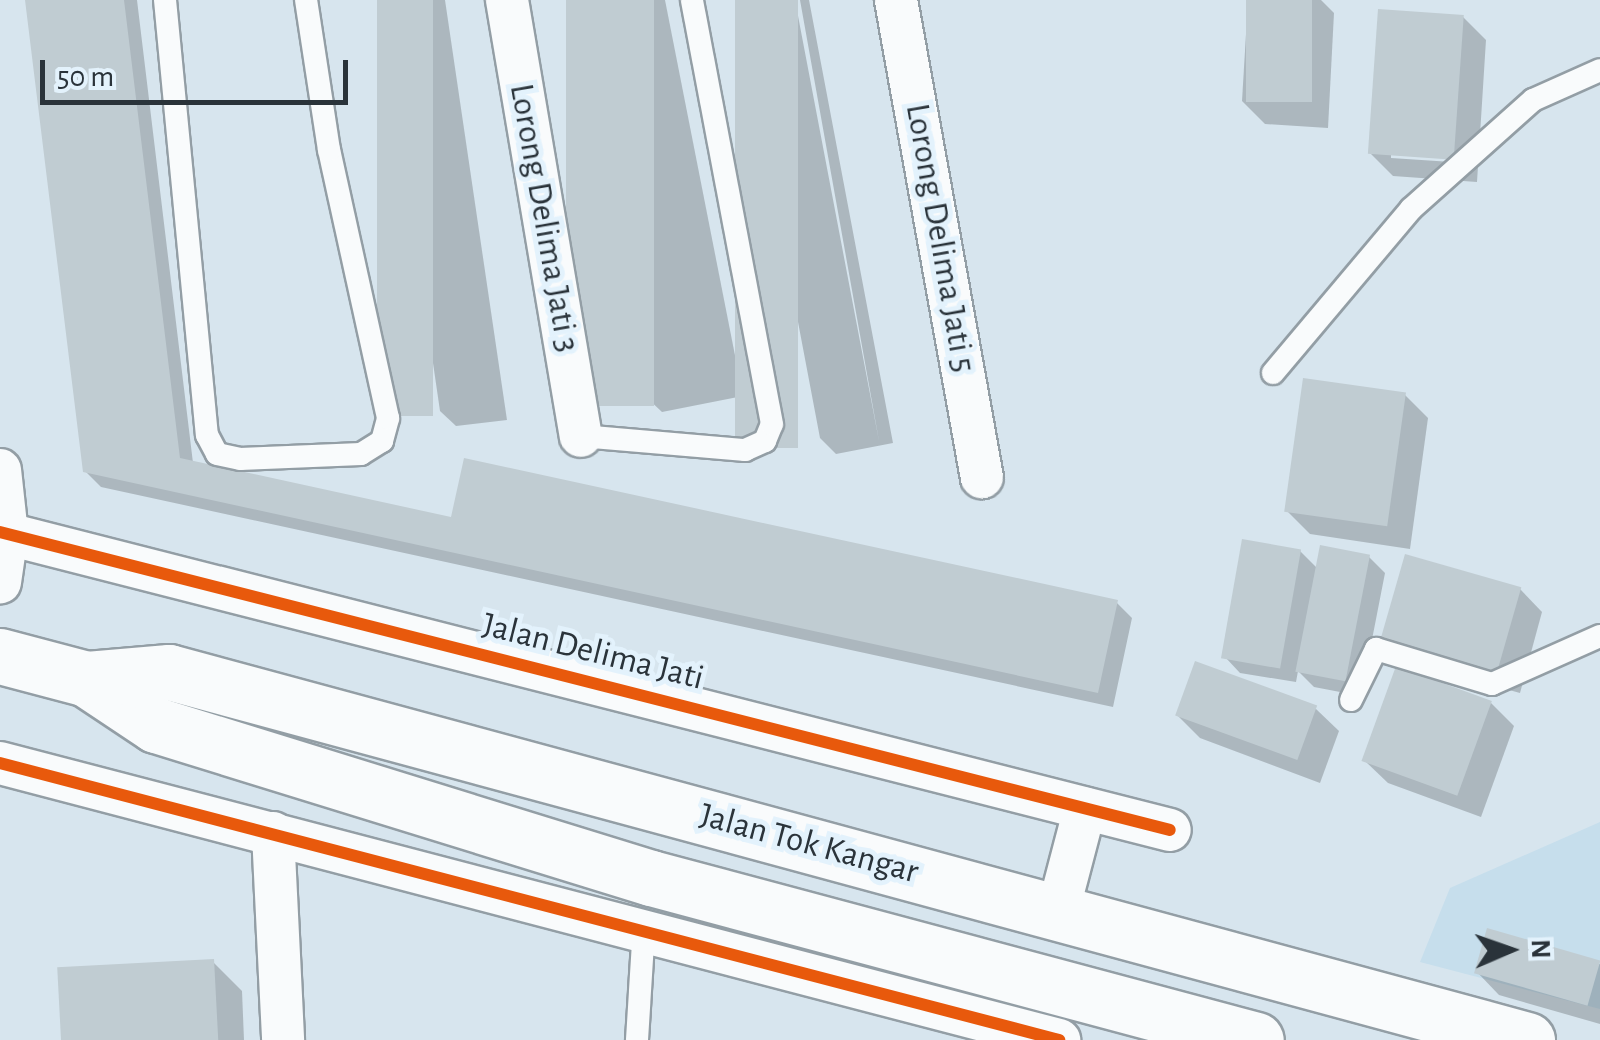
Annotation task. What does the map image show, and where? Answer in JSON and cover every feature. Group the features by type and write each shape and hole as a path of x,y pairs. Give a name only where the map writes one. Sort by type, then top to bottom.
{"main road":[{"name":"Jalan Tok Kangar","path":"0,656 87,679 156,725 648,902 1256,1040"},
{"name":"Jalan Tok Kangar","path":"87,679 169,672 1528,1040"}],"street":[{"name":"Lorong Delima Jati 3","path":"507,0 581,436"},
{"name":"Lorong Delima Jati 5","path":"896,0 982,477"},
{"path":"0,470 0,582"},
{"name":"Jalan Delima Jati","path":"3,533 1170,830"},
{"path":"0,763 273,833 648,902 1059,1040"},
{"path":"1058,911 1085,808"},
{"path":"273,833 283,1040"}],"lane":[{"path":"165,0 207,435 217,454 240,459 361,454 382,441 388,418 330,150 306,0"},
{"path":"581,436 745,450 765,441 772,424 692,0"},
{"path":"1273,372 1410,209 1533,100 1600,70"},
{"path":"1351,700 1376,648 1492,684 1600,636"},
{"path":"636,1040 648,902"}],"shaded area":[{"path":"1600,822 1600,1009 1420,962 1450,888"}],"building":[{"path":"25,0 124,0 180,458 451,517 464,458 1118,600 1098,693 83,472"},
{"path":"377,0 433,0 433,416 377,416"},
{"path":"566,0 654,0 654,406 566,406"},
{"path":"735,0 798,0 798,448 735,448"},
{"path":"1246,0 1312,0 1312,102 1246,102"},
{"path":"1378,9 1464,15 1454,160 1368,154"},
{"path":"1303,378 1406,392 1387,526 1284,512"},
{"path":"1242,539 1301,549 1280,669 1221,658"},
{"path":"1320,545 1370,555 1345,681 1295,672"},
{"path":"1405,554 1521,587 1497,673 1380,640"},
{"path":"1195,661 1317,705 1297,760 1175,716"},
{"path":"1396,666 1492,701 1457,796 1361,761"},
{"path":"1487,928 1600,960 1587,1006 1474,973"},
{"path":"214,959 218,1040 61,1040 57,967"}],"cycle path":[{"path":"0,532 1170,830"},
{"path":"0,763 1059,1040"}]}
